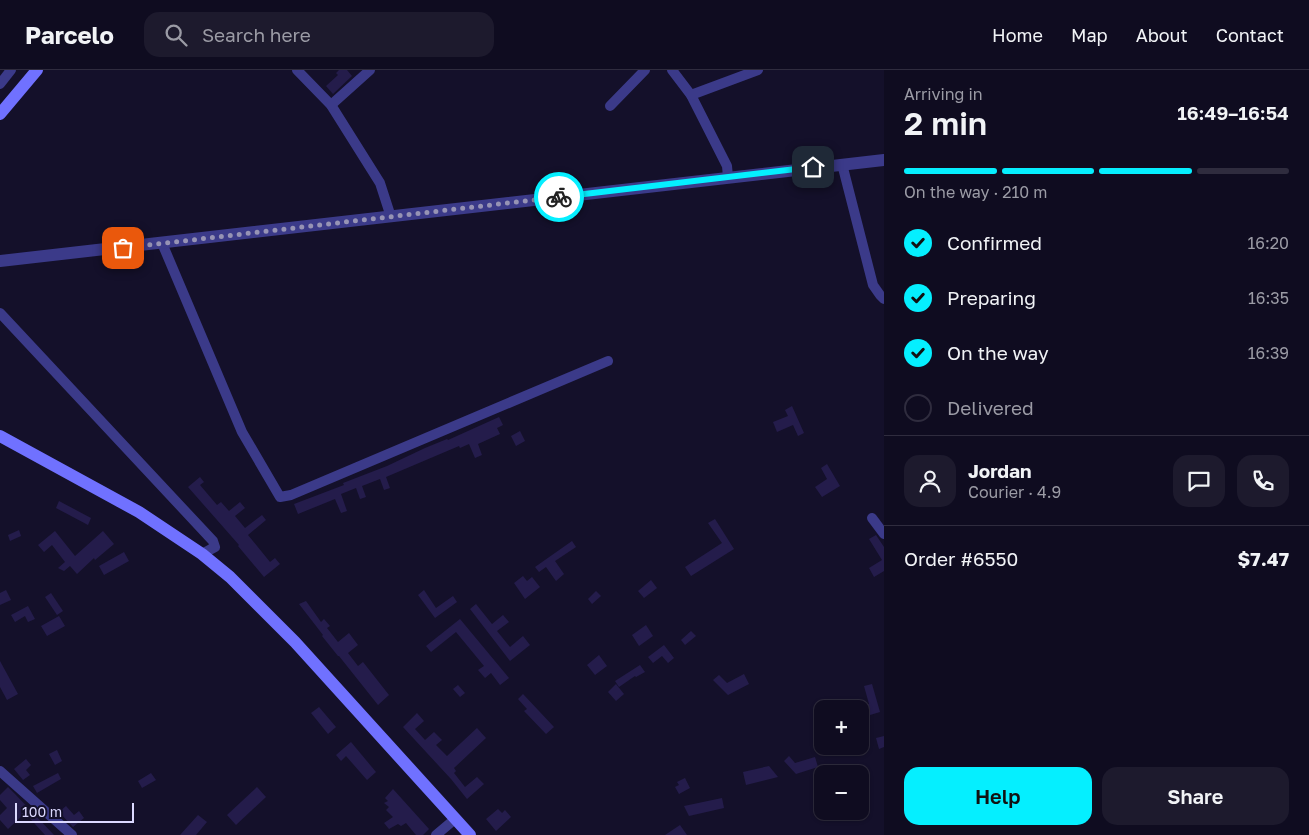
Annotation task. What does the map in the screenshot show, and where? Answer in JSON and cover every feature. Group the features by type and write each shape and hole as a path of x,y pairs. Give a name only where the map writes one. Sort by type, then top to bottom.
{"main road":[{"path":"0,114 37,70"},
{"path":"0,436 139,512 202,554 230,577 296,642 470,835"}],"street":[{"path":"0,84 11,70"},
{"path":"298,70 331,105 380,183 391,217"},
{"path":"331,105 370,70"},
{"path":"610,106 645,70"},
{"path":"672,70 691,95 728,166 728,177"},
{"path":"691,95 758,70"},
{"path":"0,261 884,160"},
{"path":"842,164 873,285 884,299"},
{"path":"162,243 242,432 280,497 291,495 608,361"},
{"path":"0,312 213,540 215,547 202,554"},
{"path":"872,518 884,534"},
{"path":"0,772 72,835"},
{"path":"436,835 456,819"}],"building":[{"path":"339,70 347,70 352,76 333,94 326,86 338,75 336,73"},
{"path":"792,406 804,433 798,436 793,425 777,432 773,422 788,416 785,410"},
{"path":"499,417 503,425 497,428 500,434 478,444 482,455 475,458 469,444 460,448 459,446 386,477 390,488 384,490 380,479 362,486 366,497 360,499 356,488 341,494 347,511 341,513 335,499 298,514 294,504 344,485 343,483"},
{"path":"520,431 525,441 516,446 511,436"},
{"path":"827,464 840,486 822,497 815,487 827,479 821,468"},
{"path":"200,477 204,482 200,485 217,505 221,502 229,511 240,502 245,508 235,516 245,528 262,515 266,520 248,535 270,562 275,558 280,564 264,577 239,545 188,487"},
{"path":"59,501 91,518 88,525 56,508"},
{"path":"715,519 734,549 691,576 685,567 722,543 708,523"},
{"path":"19,530 21,536 10,541 8,535"},
{"path":"55,531 75,556 103,531 114,544 95,560 94,558 77,574 70,566 64,571 58,568 65,562 52,545 44,552 38,545"},
{"path":"876,535 884,547 884,571 874,577 869,568 882,560 869,539"},
{"path":"572,541 576,547 555,561 564,574 556,581 546,567 539,572 535,567"},
{"path":"124,552 129,561 104,575 99,566"},
{"path":"523,576 527,581 532,577 540,587 525,599 514,583"},
{"path":"651,580 657,588 644,598 638,591"},
{"path":"6,590 11,600 0,605 0,593"},
{"path":"424,590 436,608 453,596 457,602 435,618 418,595"},
{"path":"596,591 601,596 592,604 588,599"},
{"path":"51,593 63,611 57,615 45,597"},
{"path":"306,601 321,622 324,619 330,626 327,628 338,642 349,633 358,645 348,653 358,666 363,662 389,695 378,705 322,636 299,604"},
{"path":"476,604 492,624 503,615 509,622 497,631 510,647 523,636 530,645 510,661 470,609"},
{"path":"28,606 35,619 28,622 25,616 15,622 11,615"},
{"path":"59,616 65,626 47,636 41,626"},
{"path":"460,619 509,678 500,685 491,673 485,678 478,670 484,666 456,632 431,652 426,646"},
{"path":"646,625 653,636 639,646 632,635"},
{"path":"691,631 696,636 685,645 681,640"},
{"path":"664,645 674,658 668,663 662,656 653,663 648,657"},
{"path":"599,655 607,666 595,675 587,665"},
{"path":"0,661 18,694 7,700 0,687"},
{"path":"640,665 645,672 635,676 619,687 615,681"},
{"path":"744,674 749,684 728,695 713,680 719,675 727,683"},
{"path":"616,684 624,694 616,701 608,692"},
{"path":"872,684 880,712 869,715 869,700 864,686"},
{"path":"458,685 465,693 460,697 453,689"},
{"path":"523,694 554,727 546,734 524,711 527,709 518,699"},
{"path":"319,707 336,727 328,734 311,713"},
{"path":"417,713 424,721 415,729 425,740 434,732 442,740 436,745 447,756 477,728 486,738 454,768 456,771 454,773 465,787 477,777 484,784 467,799 403,727"},
{"path":"884,736 884,747 879,749 876,738"},
{"path":"351,742 376,772 367,780 346,756 341,761 336,755"},
{"path":"57,750 62,761 55,765 49,754"},
{"path":"789,756 795,763 815,757 817,765 814,765 814,768 796,774 784,761"},
{"path":"26,759 31,765 26,770 30,775 23,780 14,769"},
{"path":"769,766 778,777 746,785 743,772"},
{"path":"58,773 61,779 37,793 33,786"},
{"path":"151,773 156,780 142,788 138,781"},
{"path":"685,778 690,788 679,794 675,787 679,785 677,782"},
{"path":"8,787 54,835 45,835 25,813 8,829 0,820 0,815 7,808 0,800 0,795"},
{"path":"257,787 266,797 236,825 227,815"},
{"path":"393,789 429,829 423,835 416,835 406,823 401,826 398,824 389,829 384,823 393,817 386,810 389,807 384,803 388,801 385,798"},
{"path":"722,798 724,808 689,816 684,806"},
{"path":"66,806 74,815 79,811 84,818 73,827 59,812"},
{"path":"498,809 502,813 505,810 511,817 496,831 486,819"},
{"path":"198,815 207,822 196,835 180,835"},
{"path":"680,825 687,835 665,835"}],"way so far":[{"path":"123,248 559,197"}],"route":[{"path":"559,197 813,167"}]}
